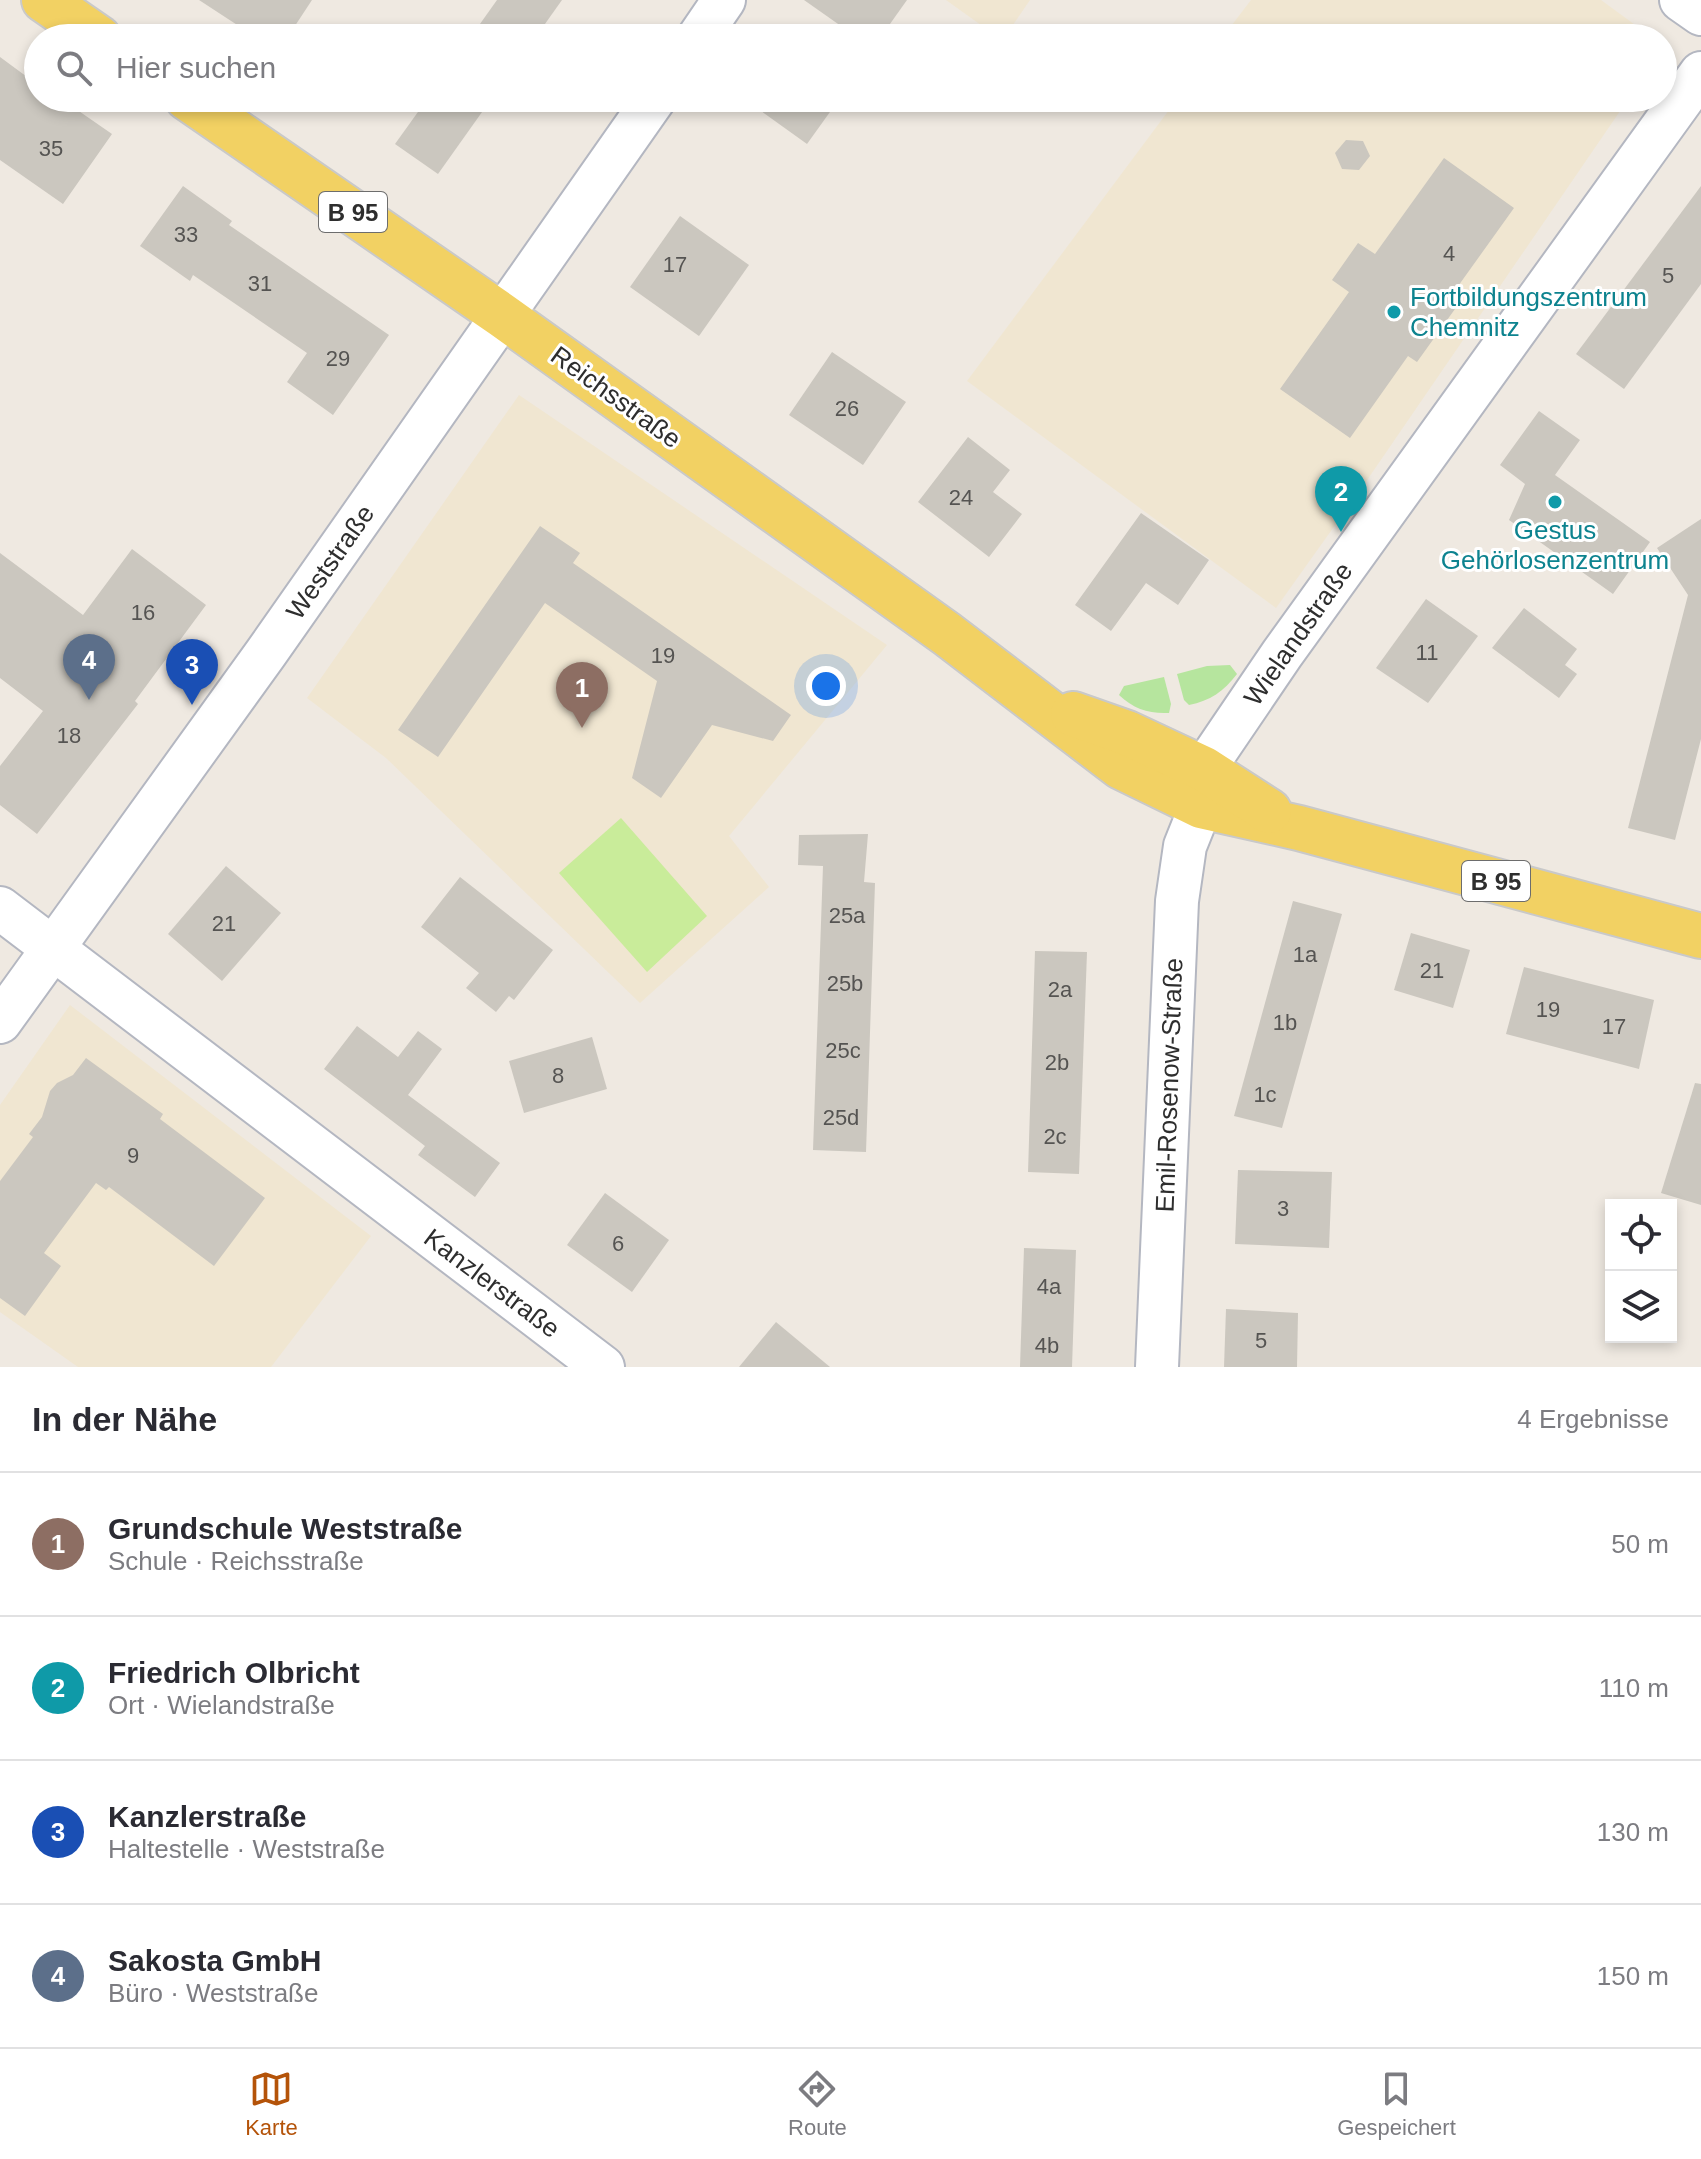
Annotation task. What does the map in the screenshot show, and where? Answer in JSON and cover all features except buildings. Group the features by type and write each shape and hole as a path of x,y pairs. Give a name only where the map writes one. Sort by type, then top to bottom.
{"main road":[{"path":"44,0 79,24"},
{"name":"Reichsstraße","path":"207,112 503,316 1041,703 1127,733 1202,788 1291,826 1701,936"}],"street":[{"path":"708,24 724,0"},
{"path":"1681,0 1701,14"},
{"name":"Wielandstraße","path":"1677,106 1701,73"},
{"name":"Weststraße","path":"0,1022 239,691 645,112"},
{"name":"Wielandstraße","path":"1202,788 1282,654 1673,112"},
{"name":"Emil-Rosenow-Straße","path":"1157,1367 1177,901 1185,846 1202,788"},
{"name":"Kanzlerstraße","path":"0,908 597,1365"}],"shaded area":[{"path":"946,0 1030,0 1014,24 979,24"},
{"path":"1251,0 1601,0 1634,24 1233,24"},
{"path":"1168,112 1619,112 1276,608 967,381"},
{"path":"519,395 887,645 729,836 769,887 640,1003 386,758 307,698"},
{"path":"70,1005 371,1236 271,1367 78,1367 0,1312 0,1105"}],"green space":[{"path":"1230,665 1237,674 1222,690 1197,703 1189,705 1184,700 1177,674 1207,666"},
{"path":"1164,677 1171,704 1169,713 1142,710 1119,695 1124,686"},
{"path":"621,818 707,916 647,972 559,873"}],"place":[{"name":"Fortbildungszentrum Chemnitz","path":"1394,312"},
{"name":"Gestus Gehörlosenzentrum","path":"1555,502"},
{"name":"Friedrich Olbricht","path":"1341,532"},
{"name":"Sakosta GmbH","path":"89,700"},
{"name":"Kanzlerstraße","path":"192,705"},
{"name":"Grundschule Weststraße","path":"582,728"}]}
